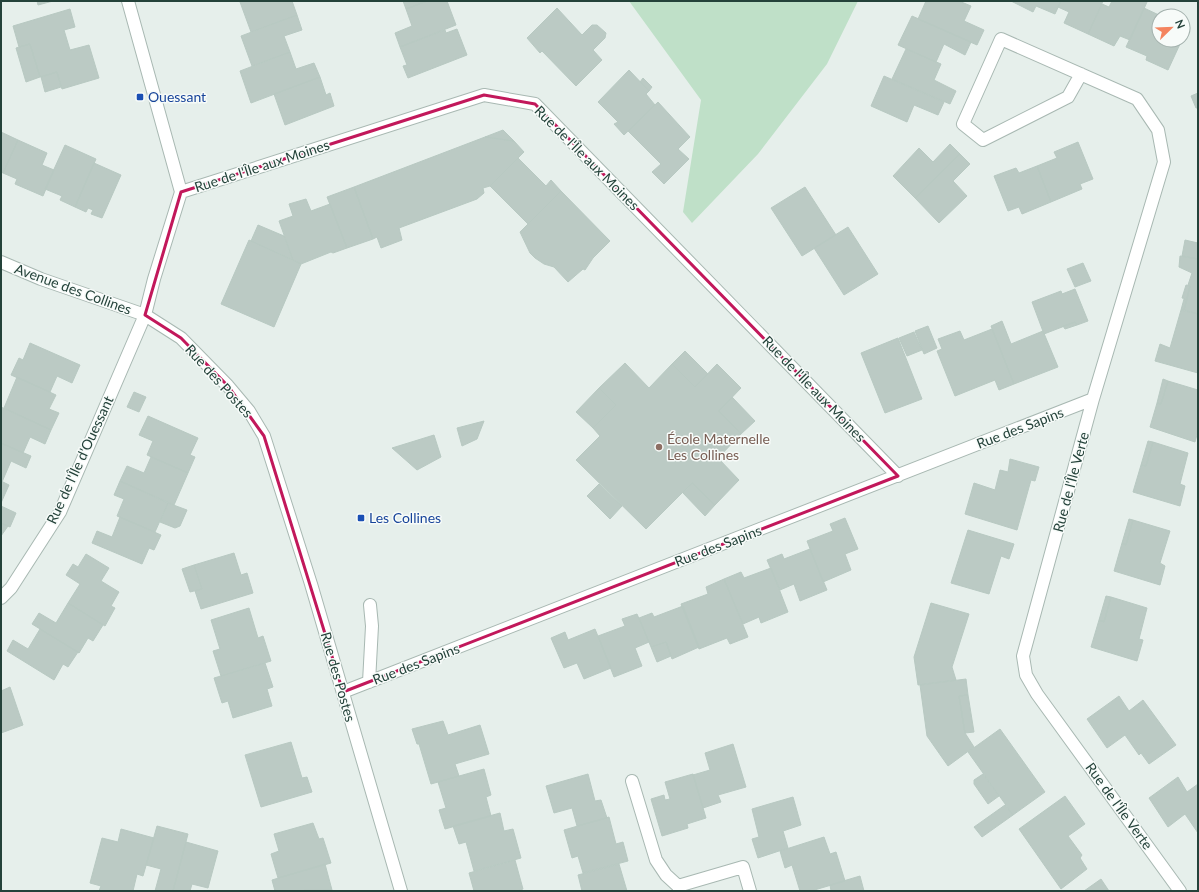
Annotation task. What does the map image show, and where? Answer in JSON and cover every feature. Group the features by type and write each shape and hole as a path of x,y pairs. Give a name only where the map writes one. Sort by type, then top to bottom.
{"street":[{"path":"128,1 181,192 154,279 145,315"},
{"name":"Rue de l'Île Verte","path":"1081,74 1068,97 983,140 963,124 1001,39 1081,74 1137,99 1158,130 1164,162 1093,400 1023,656 1026,675 1037,694 1180,891"},
{"name":"Rue de l'Île aux Moines","path":"181,192 484,95 535,104 898,476"},
{"name":"Avenue des Collines","path":"1,262 41,279 145,315"},
{"name":"Rue de l'Île d'Ouessant","path":"1,598 11,588 60,512 145,315"},
{"name":"Rue des Postes","path":"145,315 181,338 228,386 249,411 264,436 311,584 401,891"},
{"name":"Rue des Sapins","path":"343,692 1093,400"},
{"path":"369,682 372,626 370,605"},
{"path":"632,781 656,860 666,875 679,888 743,867 750,891"}],"highlighted area":[{"path":"484,95 535,104 898,476 343,692 264,436 228,386 181,338 145,315 181,192"}],"green space":[{"path":"629,1 858,1 827,64 758,154 692,223 683,212 701,100"}],"building":[{"path":"37,1 53,1 38,5"},
{"path":"292,1 297,15 251,32 240,2"},
{"path":"403,1 427,1 406,9"},
{"path":"427,1 447,1 456,25 400,47 395,33 412,26 406,9"},
{"path":"926,1 959,1 971,6 964,21 984,30 977,45 918,19"},
{"path":"1011,1 1061,1 1055,14 1036,6 1033,12"},
{"path":"1061,1 1103,1 1088,34 1064,23 1069,12 1058,7"},
{"path":"1112,1 1147,2 1130,40 1120,36 1114,46 1088,34 1102,4 1109,7"},
{"path":"557,8 582,35 592,25 597,25 606,33 605,38 593,50 602,60 576,86 542,51 540,53 527,38"},
{"path":"1144,8 1151,11 1151,48 1178,48 1168,70 1146,60 1147,56 1126,47"},
{"path":"70,9 75,27 64,30 70,50 89,45 99,78 62,89 57,72 40,77 30,44 19,47 13,26"},
{"path":"297,15 302,30 284,36 290,52 252,66 241,36"},
{"path":"912,16 971,42 965,55 944,44 936,62 898,45"},
{"path":"457,29 467,55 408,78 403,66 407,65 400,47 445,30 446,33"},
{"path":"30,44 40,77 26,82 16,48"},
{"path":"906,49 941,64 934,80 956,91 950,104 892,79"},
{"path":"290,52 296,69 314,63 320,77 251,103 240,71"},
{"path":"629,70 649,91 646,94 655,105 624,135 614,124 618,122 598,102"},
{"path":"57,72 61,87 45,92 41,77"},
{"path":"884,76 944,102 938,115 914,105 907,122 871,106"},
{"path":"320,77 326,95 330,93 334,106 285,125 274,94"},
{"path":"643,78 652,87 649,91 640,82"},
{"path":"1198,93 1198,108 1196,108 1191,96"},
{"path":"658,102 690,137 678,149 689,159 664,184 652,172 661,164 628,131"},
{"path":"503,130 514,141 485,137"},
{"path":"1,132 18,140 3,173 1,172"},
{"path":"485,137 514,141 524,152 490,186 483,188 484,193 477,199 399,228 402,240 381,248 377,237 373,239 354,187"},
{"path":"18,140 47,153 42,165 54,170 43,196 15,184 17,179 3,173"},
{"path":"1078,142 1093,179 1080,184 1082,189 1051,202 1037,166 1057,158 1054,152"},
{"path":"950,144 960,154 915,198 893,176 919,148 933,162"},
{"path":"65,145 96,159 75,207 60,200 62,196 45,189"},
{"path":"960,154 970,164 953,181 967,196 939,223 915,198"},
{"path":"518,158 546,186 551,180 561,191 528,224 490,186"},
{"path":"94,163 121,175 102,218 91,214 93,210 88,208 86,212 75,207"},
{"path":"1037,166 1051,202 1022,214 1019,207 1008,211 994,176 1016,168 1019,173"},
{"path":"354,187 373,239 347,248 327,197"},
{"path":"805,187 836,235 802,256 771,208"},
{"path":"561,191 610,241 593,258 585,270 583,269 568,282 554,267 544,264 530,253 520,232"},
{"path":"306,199 311,211 330,204 347,248 333,253 331,252 301,264 293,260 279,221 293,216 289,204"},
{"path":"258,225 284,236 293,260 251,241"},
{"path":"848,227 878,274 844,295 814,248"},
{"path":"249,240 301,264 274,327 221,304"},
{"path":"1185,240 1198,243 1198,259 1182,256"},
{"path":"1180,256 1198,259 1198,314 1184,310 1190,286 1188,285 1192,273 1179,267"},
{"path":"1083,263 1091,281 1075,287 1067,269"},
{"path":"1186,285 1190,286 1187,299 1182,298"},
{"path":"1075,289 1088,321 1077,325 1075,322 1044,334 1032,302 1061,291 1062,294"},
{"path":"1184,299 1187,299 1184,310 1181,310"},
{"path":"1181,310 1198,314 1198,373 1155,361 1160,344 1170,348"},
{"path":"1002,321 1011,344 1043,331 1058,367 1014,384 991,326"},
{"path":"1075,322 1077,325 1065,329 1063,326"},
{"path":"928,326 937,348 924,354 915,331"},
{"path":"992,329 1014,384 999,390 995,380 955,396 937,351 942,349 938,339 960,331 964,340"},
{"path":"914,332 922,350 907,356 899,338"},
{"path":"898,338 922,399 885,413 861,353"},
{"path":"30,343 80,365 72,383 57,376 50,392 11,375 19,358 23,360"},
{"path":"685,351 708,374 695,387 672,364"},
{"name":"École Maternelle Les Collines","path":"625,363 649,388 672,364 695,387 717,364 741,388 719,411 741,434 718,458 739,480 715,505 692,483 646,529 576,460 600,436 593,428 616,405 599,388"},
{"path":"17,377 56,395 49,409 59,413 51,430 4,408"},
{"path":"1163,379 1168,381 1161,404 1157,403"},
{"path":"1168,381 1198,390 1198,431 1195,442 1150,427 1157,403 1161,404"},
{"path":"599,388 616,405 593,428 576,412"},
{"path":"134,392 146,397 139,412 127,407"},
{"path":"732,397 755,421 741,434 719,411"},
{"path":"1,407 51,430 45,444 30,437 23,453 1,443"},
{"path":"148,416 198,438 190,455 195,457 188,473 147,455 153,441 139,435"},
{"path":"484,421 477,439 462,446 457,428"},
{"path":"434,435 441,457 417,470 392,448"},
{"path":"1148,441 1153,442 1146,466 1141,465"},
{"path":"1153,442 1188,453 1180,484 1185,486 1180,506 1133,492 1141,465 1146,466"},
{"path":"1,443 31,456 26,468 11,461 2,482"},
{"path":"151,457 188,473 174,505 120,481 127,466 144,473"},
{"path":"1010,459 1039,467 1035,481 1031,480 1017,530 965,514 974,483 995,490 1000,470 1008,472"},
{"path":"1,481 9,485 1,503"},
{"path":"120,481 168,503 155,532 117,516 124,499 114,495"},
{"path":"692,483 715,505 705,516 683,493"},
{"path":"599,484 622,506 610,519 587,496"},
{"path":"168,503 187,510 180,526 175,528 160,522"},
{"path":"1,506 16,513 10,527 1,523"},
{"path":"120,517 161,535 154,550 149,548 142,564 92,543 97,531 112,537"},
{"path":"845,518 858,549 845,554 851,570 823,582 807,541 833,531 830,524"},
{"path":"1129,519 1133,520 1126,545 1122,543"},
{"path":"1133,520 1170,531 1160,563 1165,566 1160,585 1114,571 1122,543 1126,545"},
{"path":"1,523 8,526 1,536"},
{"path":"968,530 1014,544 1009,559 1001,556 989,594 951,583"},
{"path":"810,549 827,590 800,601 794,584 780,590 767,560 782,554 784,559"},
{"path":"234,553 241,575 247,573 253,593 201,609 195,591 202,589 194,565"},
{"path":"86,554 109,568 101,581 119,592 111,606 115,608 105,626 68,603 80,584 66,575 73,564 78,567"},
{"path":"194,565 202,589 190,592 182,569"},
{"path":"771,568 788,612 761,623 759,617 743,624 724,579 741,572 744,578"},
{"path":"724,579 748,637 730,644 727,638 699,649 681,604 708,594 706,587"},
{"path":"1106,596 1111,597 1104,622 1099,620"},
{"path":"1111,597 1147,608 1139,639 1143,640 1137,661 1091,647 1099,620 1104,622"},
{"path":"68,603 103,625 93,641 88,638 79,653 32,624 39,613 56,623"},
{"path":"931,603 969,614 952,667 956,680 918,685 914,657"},
{"path":"683,606 699,647 672,659 666,642 651,647 639,618 652,613 654,617"},
{"path":"249,608 258,638 263,636 271,661 221,676 213,651 220,649 211,620"},
{"path":"637,614 649,642 635,648 642,666 614,677 598,636 625,626 622,619"},
{"path":"40,629 78,652 68,667 63,664 54,680 7,651 13,640 28,649"},
{"path":"595,629 611,668 584,679 577,663 564,668 551,638 565,632 568,640"},
{"path":"666,642 671,656 657,662 651,647"},
{"path":"265,663 273,687 267,689 272,706 233,718 228,701 222,703 214,678"},
{"path":"966,679 968,695 959,696 965,733 974,747 948,766 927,736 920,685"},
{"path":"10,687 23,725 1,733 1,691"},
{"path":"968,695 974,732 965,733 959,696"},
{"path":"1119,696 1129,711 1143,700 1176,745 1149,764 1141,753 1139,755 1125,735 1107,748 1087,719"},
{"path":"443,721 448,735 480,725 489,754 455,764 459,776 431,784 419,744 417,744 412,729"},
{"path":"1000,729 1045,792 1013,815 968,752"},
{"path":"291,742 302,778 307,777 312,792 261,807 245,755"},
{"path":"733,744 746,787 718,795 721,802 703,808 693,775 710,770 705,753"},
{"path":"484,769 491,795 486,797 491,816 445,829 439,810 446,808 438,782"},
{"path":"588,774 595,801 601,800 607,818 577,826 572,808 554,813 546,786"},
{"path":"693,774 706,818 687,824 688,828 662,836 651,799 664,795 665,800 670,799 665,782"},
{"path":"983,774 999,796 988,804 974,784 974,780"},
{"path":"1178,777 1187,792 1198,784 1198,833 1185,814 1168,827 1149,798"},
{"path":"1065,796 1085,824 1068,836 1082,855 1080,858 1087,869 1061,889 1019,829"},
{"path":"793,797 801,825 783,831 788,848 758,858 752,839 759,837 752,809"},
{"path":"1005,805 1013,815 982,837 974,827"},
{"path":"500,813 504,831 513,829 521,858 474,871 466,842 459,844 453,826"},
{"path":"609,817 616,844 623,842 628,861 583,873 578,856 572,858 564,830"},
{"path":"313,823 319,839 323,838 331,863 278,878 271,854 279,851 274,834"},
{"path":"157,826 188,834 173,891 155,891 161,869 146,865"},
{"path":"121,829 154,838 143,876 137,874 133,891 99,891 101,886 90,883 102,838 118,842"},
{"path":"824,837 830,854 836,852 845,881 811,891 800,891 792,865 785,868 780,851"},
{"path":"186,842 218,851 208,888 192,884 190,891 173,891"},
{"path":"515,860 523,889 517,891 474,891 469,873"},
{"path":"325,864 332,890 275,891 272,880"},
{"path":"619,864 627,891 582,891 578,875"},
{"path":"860,876 864,891 831,891 830,885"},
{"path":"1101,879 1109,891 1084,891"}],"place":[{"name":"Ouessant","path":"140,97"},
{"name":"École Maternelle Les Collines","path":"659,447"},
{"name":"Les Collines","path":"361,518"}]}
